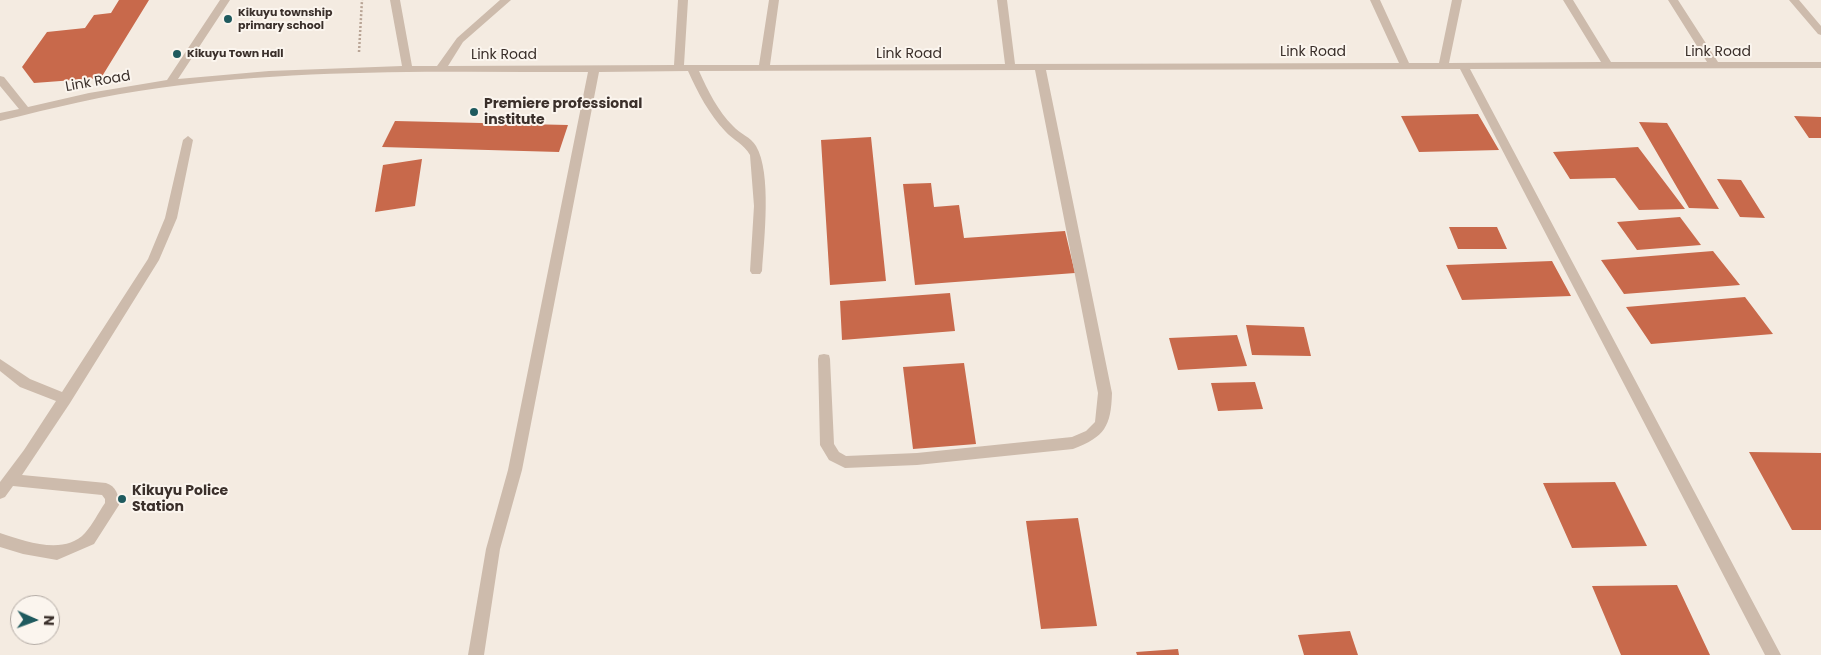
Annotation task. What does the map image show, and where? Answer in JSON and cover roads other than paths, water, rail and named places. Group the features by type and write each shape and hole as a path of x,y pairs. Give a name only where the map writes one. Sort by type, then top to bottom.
{"street":[{"path":"170,84 225,0"},
{"path":"395,0 408,69"},
{"path":"440,69 460,40 506,0"},
{"path":"680,68 682,0"},
{"path":"764,68 774,0"},
{"path":"1002,0 1012,68"},
{"path":"1375,0 1405,66"},
{"path":"1443,66 1457,0"},
{"path":"1568,0 1608,66"},
{"path":"1672,0 1715,66"},
{"path":"1794,0 1821,32"},
{"name":"Link Road","path":"0,117 90,95 170,84 266,74 408,69 1821,65"},
{"path":"1463,66 1772,655"},
{"path":"692,68 707,101 730,130 752,147 758,173 760,222 756,271"},
{"path":"824,360 827,445 834,456 845,462 918,459 1073,443 1094,435 1105,418 1105,393 1040,68"},
{"path":"476,655 493,549 515,470 594,69"},
{"path":"0,79 26,111"},
{"path":"0,493 29,454 154,260 171,218 188,140"},
{"path":"0,364 25,383 65,398"},
{"path":"0,540 23,548 57,553 89,540 112,505 112,497 106,489 10,480"}],"place":[{"name":"Kikuyu township primary school","path":"228,19"},
{"name":"Kikuyu Town Hall","path":"177,54"},
{"name":"Premiere professional institute","path":"474,112"},
{"name":"Kikuyu Police Station","path":"122,499"}]}
